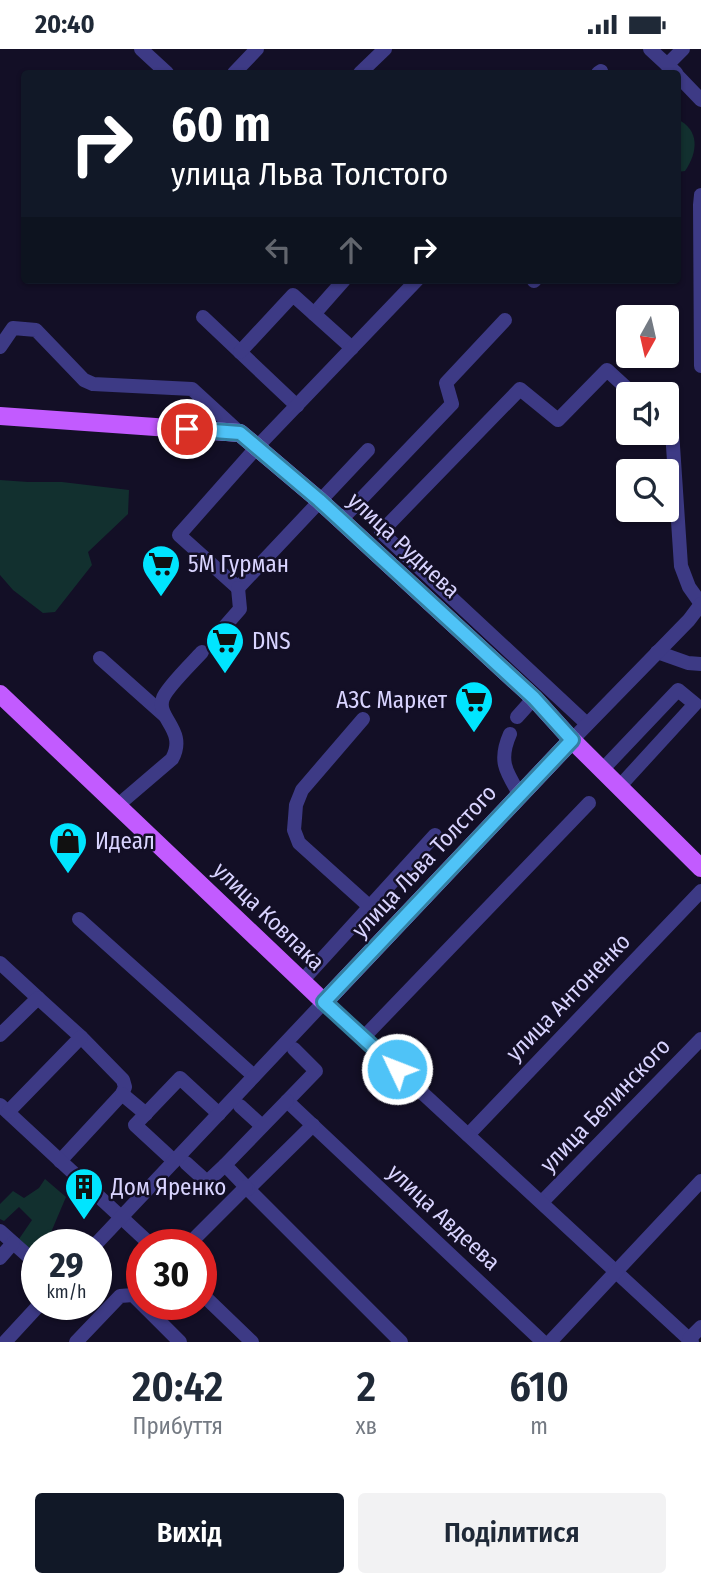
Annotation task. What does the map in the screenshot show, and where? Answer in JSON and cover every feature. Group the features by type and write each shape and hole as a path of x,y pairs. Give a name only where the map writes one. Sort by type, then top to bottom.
{"main road":[{"path":"0,416 240,433"},
{"name":"улица Руднева","path":"240,433 319,500 534,698 572,740 701,868"},
{"name":"улица Ковпака","path":"0,694 324,1002"},
{"name":"улица Льва Толстого","path":"324,1002 572,740"}],"street":[{"path":"142,49 164,70"},
{"path":"237,70 257,49"},
{"path":"363,70 385,49"},
{"path":"650,49 672,70"},
{"path":"673,70 683,49"},
{"path":"681,79 701,100"},
{"path":"701,195 701,366"},
{"path":"314,314 340,284"},
{"path":"165,716 161,705 164,696 240,609 238,588 179,535 257,447 413,284"},
{"path":"240,352 293,295 352,348"},
{"path":"203,317 297,406"},
{"path":"341,520 452,404 446,383 505,320"},
{"path":"0,347 13,328 36,330 84,380 93,384 192,390 240,433"},
{"path":"587,724 381,532 520,389 558,420 607,370 620,382"},
{"path":"673,445 681,566 689,587 701,604"},
{"path":"238,588 368,450"},
{"name":"улица Льва Толстого","path":"572,740 689,620 701,604"},
{"path":"657,652 695,663 701,672"},
{"path":"100,658 165,716 177,740 172,759 117,806"},
{"path":"602,770 678,690 695,704 619,787"},
{"path":"517,717 534,698"},
{"path":"363,719 302,790 296,805 294,830 299,843 370,908"},
{"path":"510,734 505,746 505,771 520,795"},
{"path":"363,1038 589,803"},
{"path":"302,981 435,835"},
{"name":"улица Антоненко","path":"468,1135 701,891"},
{"path":"79,919 254,1076"},
{"path":"0,963 81,1037 123,1080 125,1087 122,1094 60,1161"},
{"path":"0,1035 38,998"},
{"name":"улица Льва Толстого","path":"110,1229 180,1162 219,1114 324,1002"},
{"name":"улица Ковпака","path":"324,1002 690,1341"},
{"path":"81,1037 4,1109 134,1229"},
{"name":"улица Белинского","path":"542,1202 701,1039"},
{"path":"219,1114 180,1078 135,1125 207,1182 316,1071 294,1049"},
{"path":"122,1094 146,1114"},
{"name":"улица Авдеева","path":"287,1101 543,1342"},
{"path":"240,1106 262,1126"},
{"path":"205,1229 313,1125"},
{"path":"225,1165 401,1342"},
{"path":"550,1342 701,1181"},
{"path":"0,1231 21,1250"},
{"path":"0,1258 13,1243"},
{"path":"76,1342 120,1296 133,1295 180,1342"},
{"path":"217,1308 252,1342"},
{"path":"5,1342 25,1320"},
{"path":"690,1341 701,1327"}],"green space":[{"path":"681,122 690,129 694,142 692,156 685,171 681,172"},
{"path":"0,480 62,482 129,490 128,514 88,552 92,565 55,612 43,613 13,590 0,575"},
{"path":"45,1179 66,1197 52,1229 26,1229 32,1220 19,1207 4,1221 0,1219 0,1204 13,1191 24,1198 39,1188"}],"place":[{"name":"5М Гурман","path":"161,598"},
{"name":"DNS","path":"225,675"},
{"name":"АЗС Маркет","path":"474,734"},
{"name":"Идеал","path":"68,875"},
{"name":"Дом Яренко","path":"84,1221"}],"route":[{"path":"187,429 240,433 319,500 534,698 572,740 324,1002 397,1069"}]}
